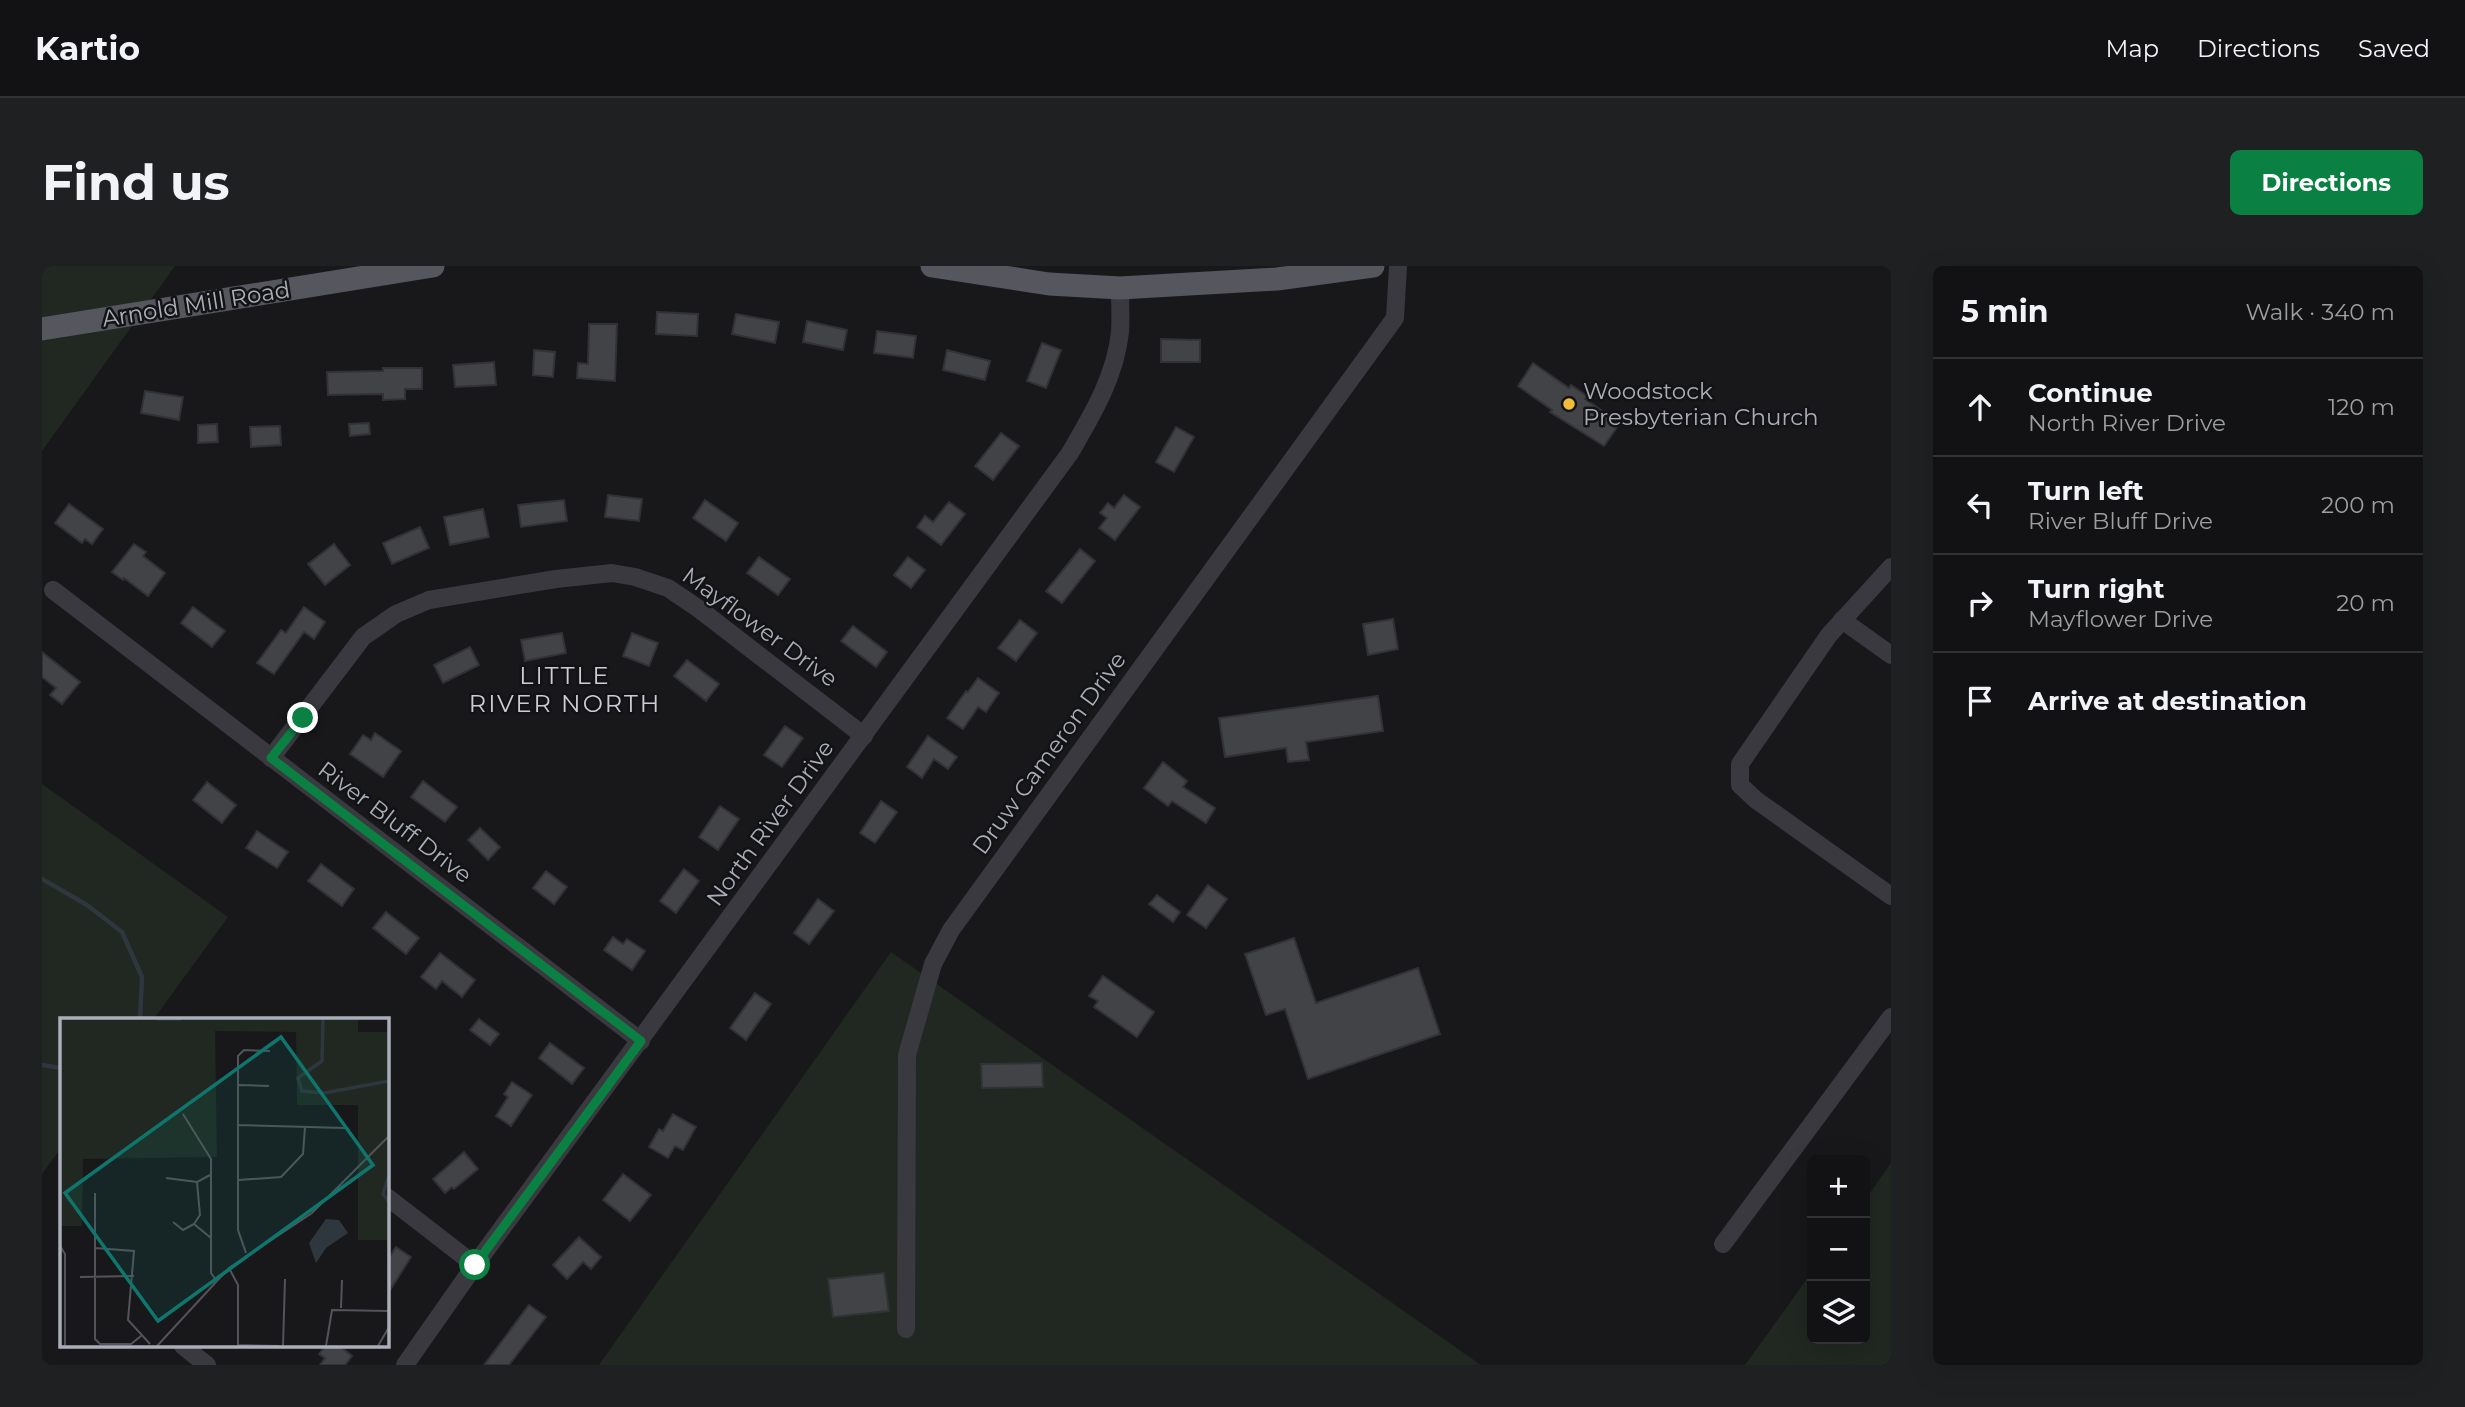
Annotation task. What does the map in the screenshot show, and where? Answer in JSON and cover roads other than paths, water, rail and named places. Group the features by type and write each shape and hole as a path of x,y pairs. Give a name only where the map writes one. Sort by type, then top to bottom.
{"main road":[{"name":"Arnold Mill Road","path":"42,328 433,266"},
{"path":"932,266 1049,284 1120,288 1373,266"}],"street":[{"name":"Druw Cameron Drive","path":"906,1329 906,1055 933,964 951,930 1395,318 1398,266"},
{"name":"North River Drive","path":"405,1365 475,1265 1070,453 1108,383 1115,360 1120,331 1120,288"},
{"path":"1891,567 1829,635 1741,764 1740,785 1756,800 1891,896"},
{"name":"Mayflower Drive","path":"271,758 363,637 396,614 429,600 556,579 612,573 668,588 699,608 864,736"},
{"name":"River Bluff Drive","path":"54,590 641,1041"},
{"path":"1842,620 1891,654"},
{"path":"1723,1244 1891,1017"},
{"path":"388,1198 475,1265"},
{"path":"186,1348 208,1365"}],"waterway":[{"path":"42,879 87,905 122,932 142,977 140,1018"},
{"path":"42,1065 60,1068"}],"place":[{"name":"Woodstock Presbyterian Church","path":"1569,404"}],"district":[{"name":"LITTLE RIVER NORTH","path":"565,689"}]}
